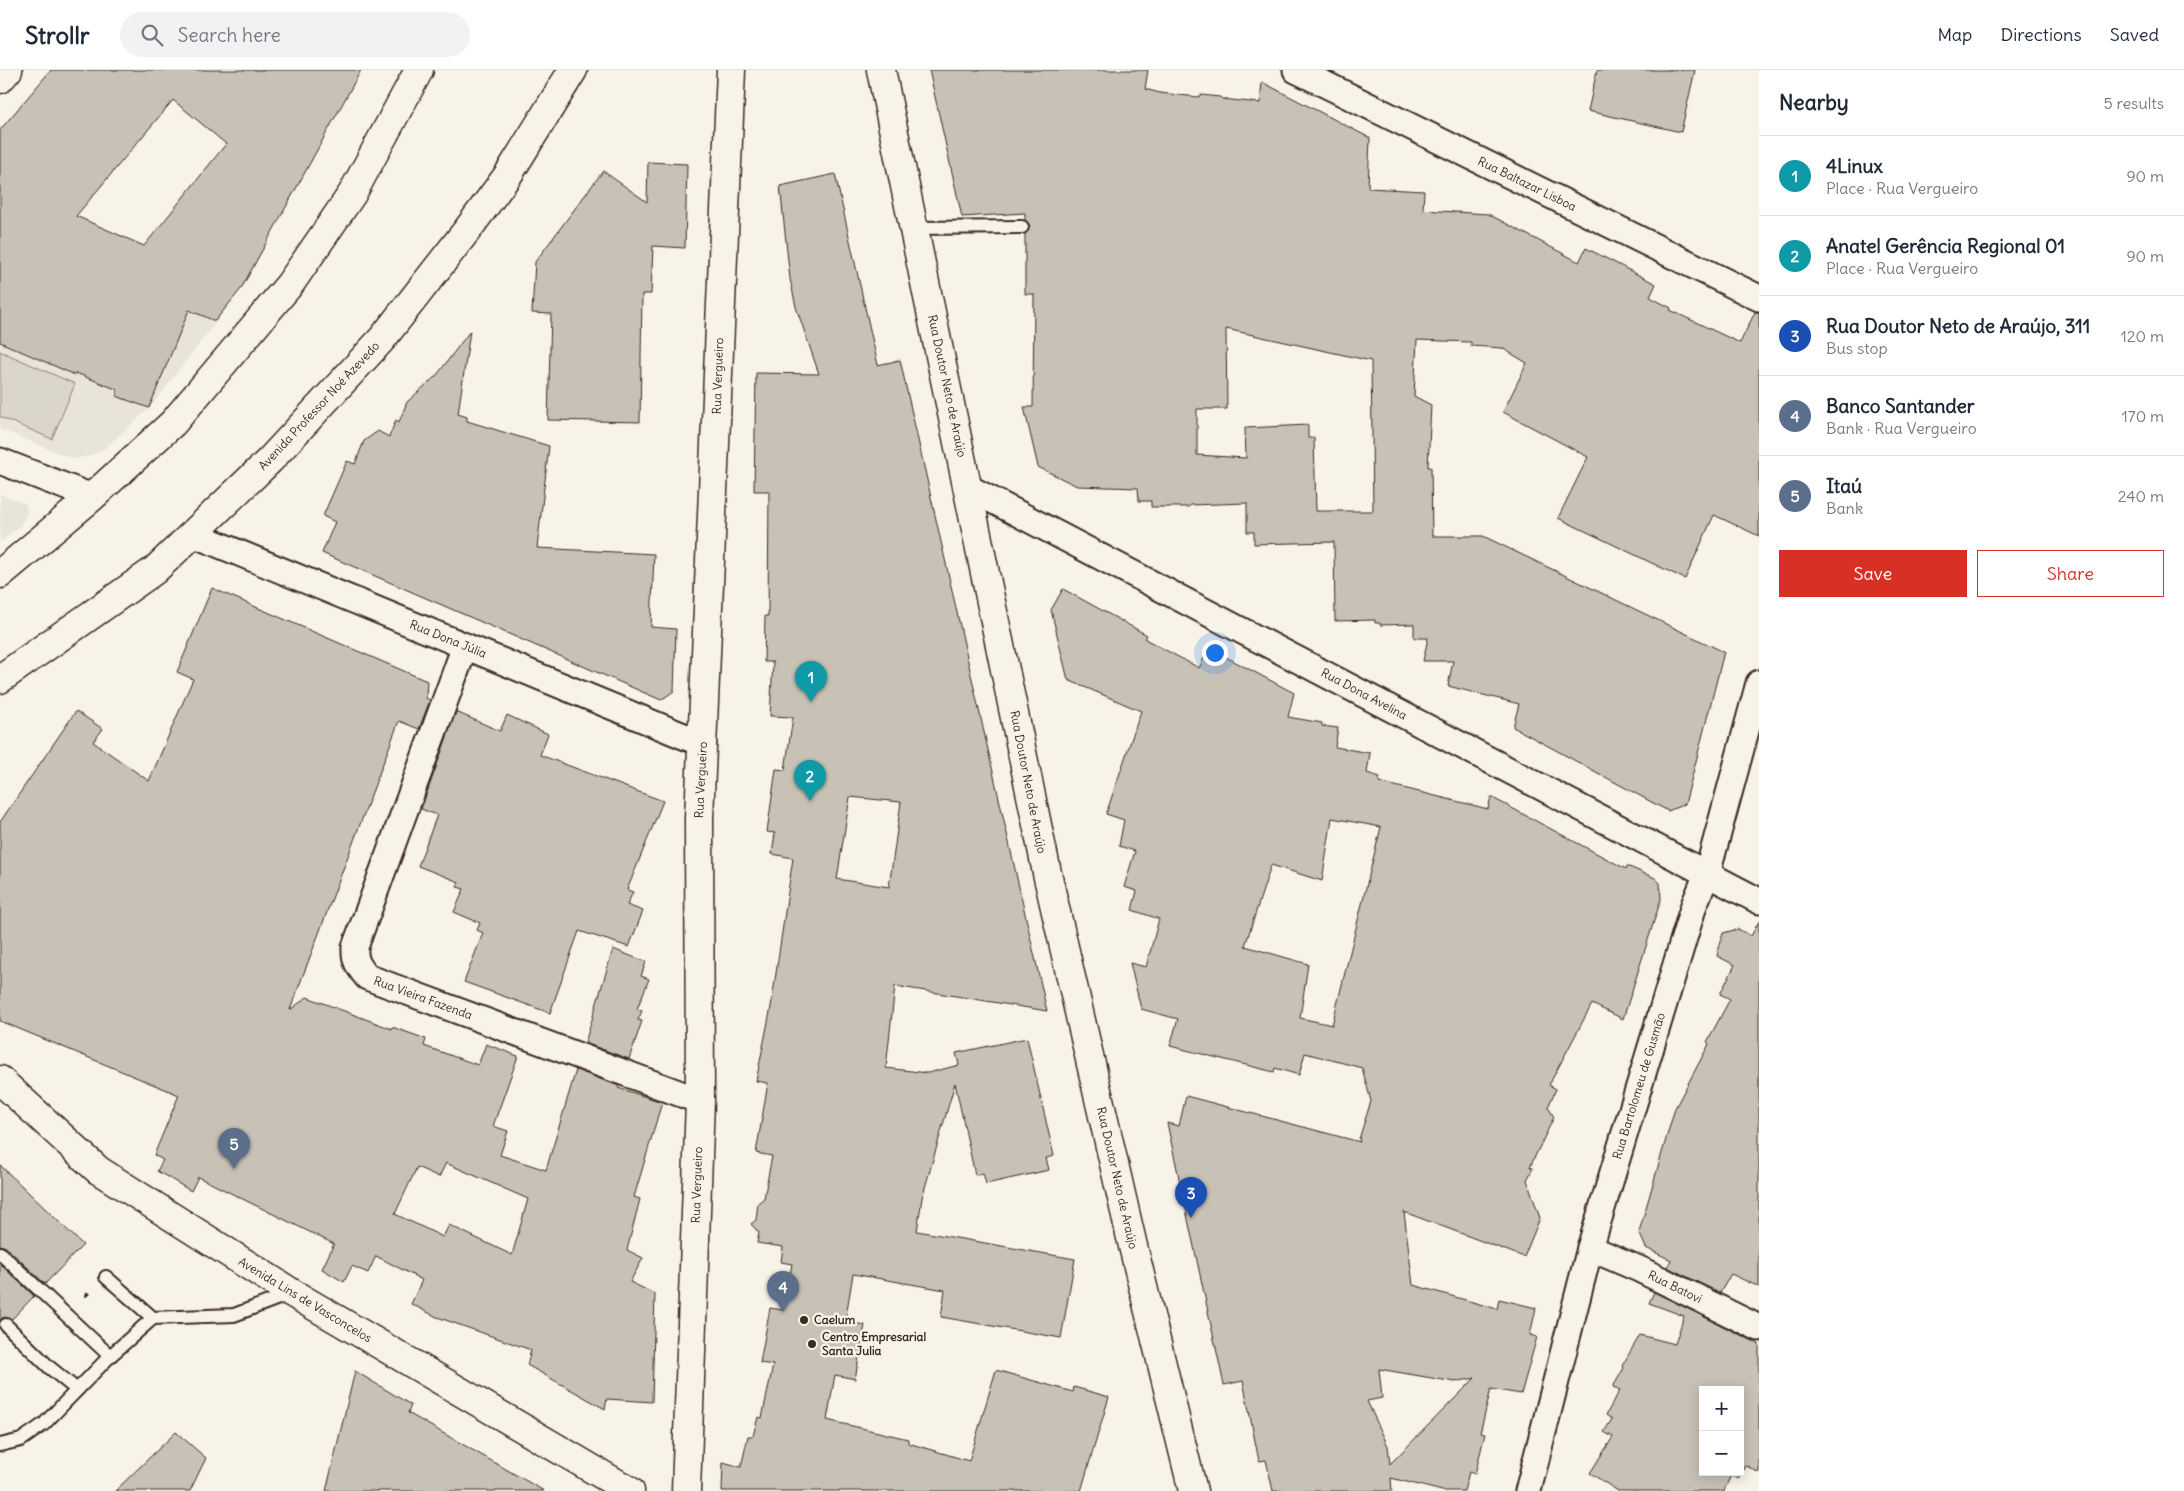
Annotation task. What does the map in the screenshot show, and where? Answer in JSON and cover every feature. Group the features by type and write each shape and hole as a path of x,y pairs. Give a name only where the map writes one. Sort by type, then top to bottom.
{"main road":[{"path":"0,79 8,70"},
{"path":"0,574 92,497 173,423 290,284 352,194 419,70"},
{"name":"Avenida Professor Noé Azevedo","path":"0,679 154,570 270,460 382,339 508,175 573,70"},
{"name":"Rua Vergueiro","path":"686,1491 700,1101 699,818 731,70"},
{"name":"Rua Doutor Neto de Araújo","path":"882,70 1047,873 1134,1252 1193,1491"},
{"name":"Avenida Lins de Vasconcelos","path":"0,1080 98,1170 292,1293 630,1491"}],"street":[{"name":"Rua Baltazar Lisboa","path":"1296,70 1759,298"},
{"path":"0,461 92,497"},
{"name":"Rua Dona Avelina","path":"969,488 1759,901"},
{"name":"Rua Dona Júlia","path":"193,534 703,744"},
{"name":"Rua Vieira Fazenda","path":"465,646 355,948 354,956 357,966 367,977 700,1101"},
{"name":"Rua Bartolomeu de Gusmão","path":"1528,1491 1590,1248 1694,905 1707,874 1759,683"},
{"name":"Rua Batovi","path":"1590,1248 1639,1269 1759,1328"}],"lane":[{"path":"915,228 1022,227"},
{"path":"0,1253 110,1356"},
{"path":"106,1276 154,1318"},
{"path":"0,1445 21,1440 44,1424 110,1356 154,1318 234,1315 292,1293"},
{"path":"6,1325 49,1367 77,1390"}],"shaded area":[{"path":"0,183 242,288 149,409 104,449 89,456 73,459 0,429"},
{"path":"0,351 75,384 52,439 0,417"},
{"path":"0,494 26,504 27,512 20,526 0,542"}],"building":[{"path":"51,70 361,70 241,289 215,321 189,310 149,408 116,396 118,390 76,373 75,375 0,342 0,130","holes":["173,100 226,144 144,246 76,216"]},
{"path":"929,70 1148,70 1145,89 1160,93 1198,97 1201,95 1260,103 1262,82 1370,138 1368,188 1424,191 1423,210 1488,214 1579,262 1586,248 1656,284 1650,297 1671,308 1670,310 1740,343 1755,312 1759,312 1759,536 1714,515 1685,579 1558,518 1588,457 1503,412 1527,363 1502,348 1471,346 1471,342 1417,340 1414,396 1431,405 1428,467 1431,467 1432,536 1483,536 1724,652 1685,804 1668,811 1513,727 1519,704 1448,686 1453,661 1423,661 1428,638 1414,638 1414,624 1380,625 1380,623 1375,623 1375,620 1335,621 1334,542 1254,544 1254,532 1247,532 1247,503 1191,505 1188,507 1151,507 1151,501 1139,501 1138,488 1077,486 1038,467 1024,407 1033,407 1034,294 1025,294 1025,234 1030,226 1025,220 1025,213 962,217","holes":["1226,329 1371,361 1373,511 1316,511 1314,438 1308,438 1308,425 1245,428 1246,458 1197,455 1197,409 1227,409"]},
{"path":"1597,70 1695,70 1681,132 1588,111"},
{"path":"648,162 687,164 685,248 653,246 651,294 642,294 640,422 548,420 551,314 532,313 535,262 603,171 647,202"},
{"path":"835,174 878,365 900,360 1047,1011 895,986 886,1068 928,1073 959,1065 956,1053 1027,1038 1054,1156 1046,1158 1049,1170 986,1184 983,1173 975,1175 955,1083 922,1198 917,1231 1075,1259 1061,1338 941,1317 945,1290 853,1274 845,1322 865,1325 855,1379 835,1375 827,1420 908,1439 908,1443 969,1461 996,1370 1073,1392 1074,1387 1109,1397 1081,1491 722,1491 723,1462 741,1467 748,1436 753,1436 758,1417 762,1418 773,1365 760,1363 770,1308 783,1310 792,1264 781,1262 783,1247 757,1243 759,1233 751,1224 756,1220 758,1203 764,1198 772,1156 756,1153 768,1083 756,1081 771,1007 793,858 772,854 775,833 767,832 776,769 785,770 793,717 770,716 773,662 764,662 765,616 768,616 769,491 754,491 756,373 819,374 796,307 790,279 780,186","holes":["850,797 901,802 889,887 837,879"]},
{"path":"470,331 458,414 467,417 467,421 549,446 537,548 654,554 651,627 676,629 674,691 661,700 322,553 335,522 323,516 347,461 355,464 364,441 378,431 389,437 396,420 399,422 407,402 437,375"},
{"path":"212,588 427,681 426,698 430,700 419,729 399,721 290,1010 307,997 392,1029 392,1027 426,1039 424,1046 478,1065 486,1044 518,1056 493,1126 508,1131 500,1155 546,1170 576,1070 619,1086 618,1088 662,1102 634,1197 640,1199 627,1250 643,1258 630,1282 655,1294 652,1402 607,1399 605,1409 527,1365 531,1350 437,1317 411,1304 422,1280 376,1256 368,1273 352,1266 344,1282 322,1269 334,1244 198,1177 191,1191 157,1171 163,1160 154,1155 179,1095 0,1021 0,822 76,711 103,729 93,742 149,781 193,679 177,672","holes":["446,1163 528,1199 512,1255 449,1225 443,1237 395,1214 417,1167 439,1177"]},
{"path":"1063,589 1147,635 1145,639 1199,668 1209,648 1294,693 1288,717 1338,728 1335,747 1370,753 1367,773 1380,777 1379,782 1488,809 1491,797 1626,869 1627,866 1655,878 1660,883 1661,899 1623,1019 1592,1004 1549,1085 1556,1089 1548,1107 1554,1117 1530,1167 1533,1168 1527,1180 1540,1218 1524,1257 1404,1212 1413,1285 1497,1309 1499,1299 1536,1308 1530,1335 1537,1337 1521,1394 1491,1389 1480,1433 1485,1434 1475,1474 1469,1472 1464,1491 1442,1491 1391,1478 1392,1491 1273,1491 1266,1460 1259,1461 1243,1381 1224,1385 1167,1123 1179,1126 1186,1096 1360,1142 1359,1139 1371,1101 1362,1068 1305,1053 1299,1075 1275,1068 1274,1072 1170,1046 1178,1019 1141,1009 1130,963 1146,967 1159,919 1132,910 1137,891 1124,887 1135,851 1119,846 1124,820 1106,814 1141,711 1068,680 1051,610","holes":["1332,818 1381,827 1332,1025 1300,1018 1308,964 1245,946 1271,865 1322,881","1379,1369 1455,1382 1475,1378 1390,1464 1388,1446 1367,1401 1382,1398"]},
{"path":"456,712 500,731 507,715 548,734 540,755 663,801 627,890 633,892 627,905 643,911 629,947 579,931 550,1013 464,982 483,933 477,930 480,923 454,912 464,889 457,887 459,882 418,866 437,815 421,809"},
{"path":"1759,921 1759,1287 1731,1274 1720,1293 1667,1267 1671,1260 1646,1248 1639,1232 1675,1108 1709,1044 1707,1042 1730,999 1720,994 1735,965 1717,956 1723,933 1738,929 1751,936"},
{"path":"613,949 646,962 641,976 649,979 637,1009 642,1011 638,1020 642,1021 629,1059 585,1043"},
{"path":"0,1165 83,1245 45,1284 6,1247 0,1245"},
{"path":"0,1264 34,1296 12,1319 4,1317 0,1320"},
{"path":"1654,1292 1759,1344 1759,1473 1745,1465 1744,1467 1744,1386 1699,1386 1699,1476 1731,1476 1724,1491 1618,1491 1590,1473 1613,1437 1604,1432 1612,1419 1606,1415 1620,1390 1613,1387 1624,1368 1622,1366 1640,1335 1675,1344 1684,1316 1649,1303"},
{"path":"355,1371 411,1405 408,1413 544,1491 326,1491"},
{"path":"176,1432 206,1458 190,1491 115,1491"}],"place":[{"name":"4Linux","path":"811,702"},
{"name":"Anatel Gerência Regional 01","path":"810,801"},
{"name":"Itaú","path":"234,1169"},
{"name":"Rua Doutor Neto de Araújo, 311","path":"1191,1218"},
{"name":"Banco Santander","path":"783,1312"},
{"name":"Caelum","path":"804,1320"},
{"name":"Centro Empresarial Santa Julia","path":"812,1344"}]}
